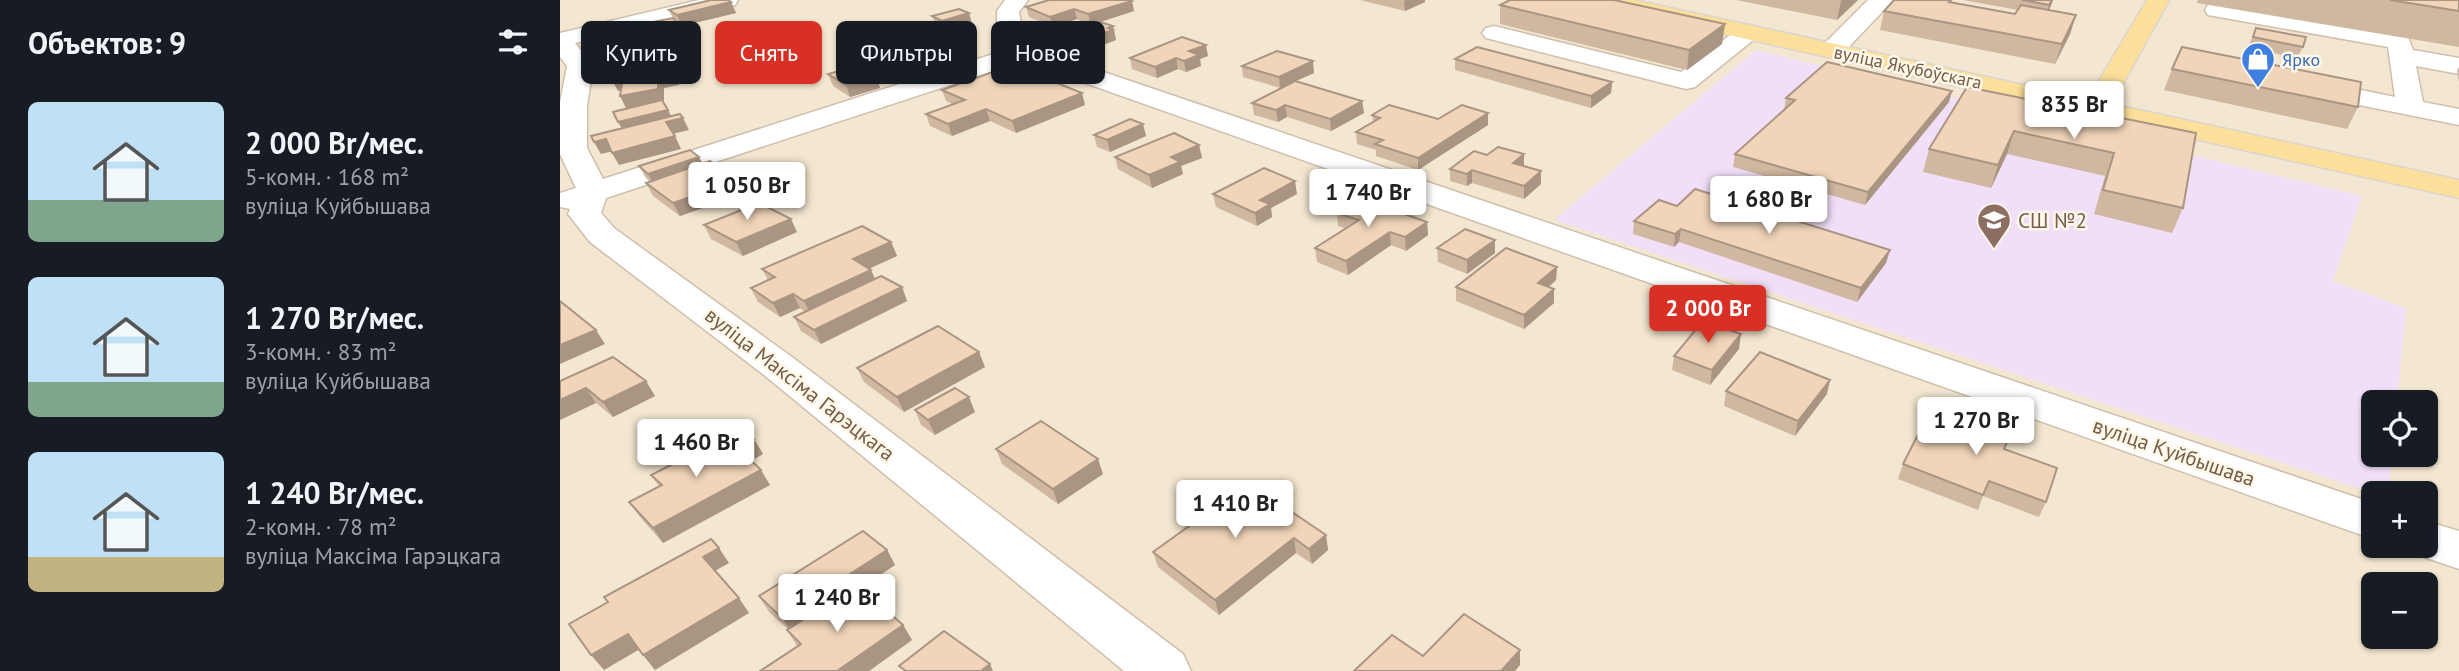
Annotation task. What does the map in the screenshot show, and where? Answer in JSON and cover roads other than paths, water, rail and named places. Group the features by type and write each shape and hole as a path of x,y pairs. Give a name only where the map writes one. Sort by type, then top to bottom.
{"main road":[{"name":"вуліца Якубоўскага","path":"1603,0 1632,3 1749,32 2459,189"},
{"path":"2096,108 2158,0"}],"street":[{"path":"727,0 560,40 580,66 573,106 572,148 577,197 991,64"},
{"path":"1009,21 1008,11 1017,0"},
{"path":"1832,50 1884,0 1968,15"},
{"path":"2216,10 2399,42 2412,108"},
{"path":"1494,33 1686,81 1749,32"},
{"path":"2400,56 2459,66"},
{"name":"вуліца Куйбышава","path":"1105,82 2361,516"},
{"path":"2281,82 2459,117"},
{"name":"вуліца Максіма Гарэцкага","path":"577,197 583,214 602,235 778,366 1164,671"},
{"path":"2438,543 2459,550"}],"place":[{"name":"Ярко","path":"2258,89"},
{"name":"СШ №2","path":"1994,250"}]}
